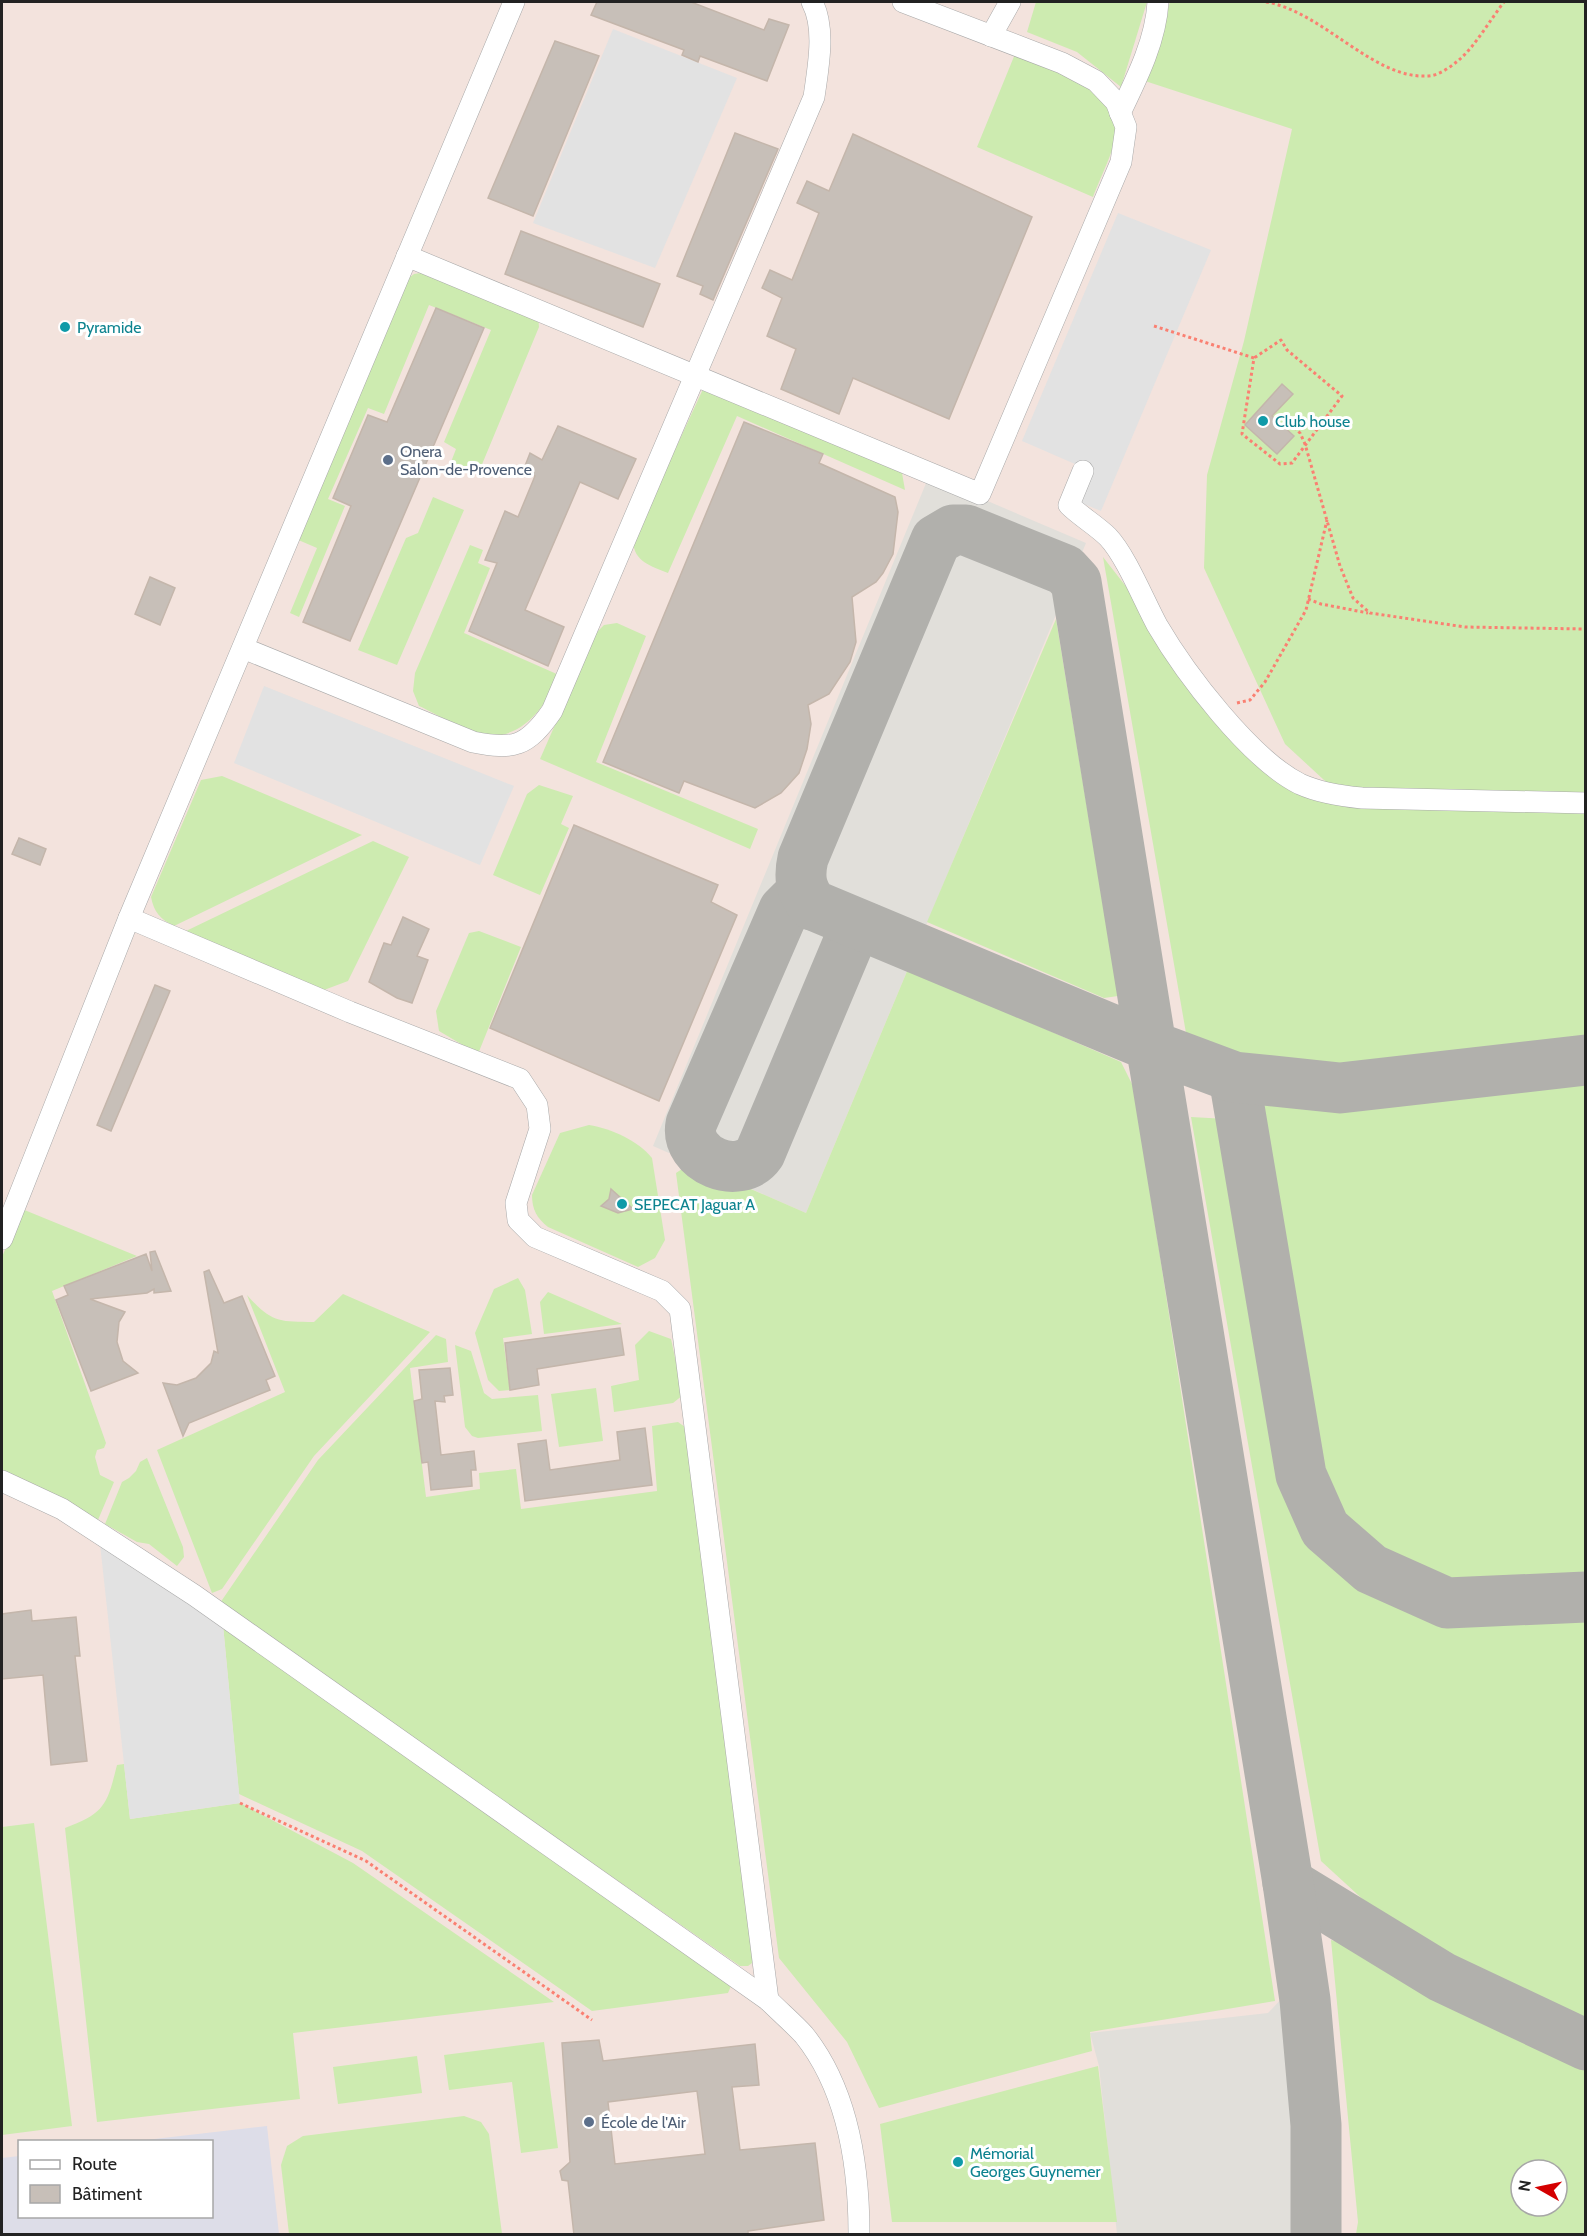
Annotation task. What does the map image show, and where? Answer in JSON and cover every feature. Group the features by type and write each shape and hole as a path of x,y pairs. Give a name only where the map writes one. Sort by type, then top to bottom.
{"street":[{"path":"2,1239 129,918 514,2"},
{"path":"243,648 473,742 502,748 524,742 541,727 552,711 814,97 819,64 818,12 812,2"},
{"path":"407,256 696,374 980,494 1121,162 1125,127 1116,102 1096,81 1062,63 903,2"},
{"path":"991,36 1010,2"},
{"path":"1120,113 1138,76 1157,19 1158,2"},
{"path":"1083,471 1069,505 1108,537 1162,633 1207,696 1242,736 1276,767 1298,783 1321,792 1362,798 1586,803"},
{"path":"129,918 350,1012 520,1079 537,1105 540,1129 516,1203 518,1220 535,1238 662,1291 680,1309 768,2000"},
{"path":"2,1481 62,1509 194,1595 768,2000 804,2036 839,2096 859,2191 859,2235"}],"path":[{"path":"1266,2 1286,6 1313,20 1387,67 1426,77 1442,72 1461,58 1504,2"},
{"path":"1154,326 1254,358"},
{"path":"1281,340 1287,350 1342,396 1292,463 1280,464 1242,434 1254,358 1281,340"},
{"path":"1281,415 1300,433 1305,444 1340,566 1353,598 1370,613"},
{"path":"1207,696 1232,704 1250,700 1265,682 1306,610 1327,518"},
{"path":"1308,599 1321,604 1370,613 1465,627 1586,629"},
{"path":"240,1803 366,1861 592,2020"}],"shaded area":[{"path":"2,2 1585,2 1585,2234 2,2234"},
{"path":"613,29 737,78 655,268 533,223"},
{"path":"1118,213 1211,250 1101,511 1062,495 1075,464 1022,441"},
{"path":"929,476 1086,543 806,1213 653,1146"},
{"path":"264,686 514,786 480,865 234,763"},
{"path":"100,1544 223,1625 240,1803 130,1819"},
{"path":"1284,1996 1298,2227 1296,2234 1117,2234 1099,2066 1090,2033 1268,2013"},
{"path":"267,2126 279,2234 2,2234 2,2158 18,2156 18,2218 213,2218 213,2140 146,2140"}],"green space":[{"path":"1036,2 1147,2 1121,87 1077,52 1027,32"},
{"path":"1170,2 1585,2 1585,2234 1356,2234 1358,2222 1331,1940 1374,1952 1369,1905 1321,1861 1191,1117 1227,1119 1231,1052 1186,1033 1103,557 1142,607 1228,732 1350,804 1285,744 1204,568 1207,475 1244,341 1292,129 1145,81"},
{"path":"1015,54 1061,73 1094,91 1106,103 1114,116 1116,137 1093,197 977,147"},
{"path":"427,272 538,317 539,327 478,474 451,462 456,449 444,442 491,330 429,305 384,414 368,408 328,499 345,506 299,617 290,613 317,548 296,539 405,281 414,274"},
{"path":"703,389 902,473 905,490 737,416 668,573 644,562 636,554 633,541"},
{"path":"433,497 464,510 397,665 358,650 406,538 418,533"},
{"path":"470,545 483,550 478,563 490,568 464,633 559,675 548,698 531,718 521,727 498,735 484,735 468,730 419,706 413,691 415,673"},
{"path":"1056,619 1118,996 1104,998 927,922"},
{"path":"617,623 646,636 596,762 758,829 750,849 540,759 595,634 604,625"},
{"path":"222,776 362,835 174,926 158,915 151,897 201,780"},
{"path":"539,785 573,796 561,824 569,828 540,895 493,875 527,794"},
{"path":"373,841 409,857 348,981 324,990 186,931"},
{"path":"479,931 521,947 478,1054 439,1031 436,1011 469,933"},
{"path":"908,969 1121,1062 1134,1088 1275,2001 1090,2032 1092,2051 879,2108 847,2042 779,1958 676,1173 691,1163 806,1213"},
{"path":"589,1125 624,1136 652,1158 665,1240 655,1258 638,1267 548,1227 534,1209 532,1195 560,1133"},
{"path":"22,1209 137,1256 52,1291 106,1443 104,1448 97,1450 95,1457 100,1475 114,1482 98,1520 2,1473 2,1257"},
{"path":"518,1278 525,1290 532,1334 503,1338 510,1390 499,1391 488,1380 475,1333 494,1289"},
{"path":"548,1292 622,1324 544,1334 540,1302"},
{"path":"343,1294 430,1332 314,1456 222,1589 212,1593 157,1450 285,1392 247,1295 263,1311 276,1319 314,1322"},
{"path":"649,1331 671,1339 683,1395 673,1403 614,1412 611,1386 639,1380 635,1345"},
{"path":"436,1335 446,1339 448,1362 410,1368 426,1497 480,1489 479,1473 516,1469 521,1509 657,1491 652,1426 678,1422 685,1427 754,1955 752,1963 748,1966 740,1966 220,1603 318,1460"},
{"path":"455,1345 471,1351 484,1393 492,1399 538,1395 542,1431 478,1438 472,1436 465,1427"},
{"path":"596,1388 603,1441 559,1447 551,1394"},
{"path":"147,1458 183,1547 184,1557 177,1566 149,1544 137,1542 105,1524 122,1482 136,1471 140,1462"},
{"path":"223,1625 731,1986 728,1993 592,2011 362,1851 239,1794"},
{"path":"124,1764 130,1819 240,1803 353,1863 554,2002 293,2033 300,2099 97,2122 65,1828 89,1817 102,1806 107,1799 117,1765"},
{"path":"34,1823 72,2126 2,2135 2,1827"},
{"path":"544,2042 558,2148 521,2153 512,2082 449,2090 444,2055"},
{"path":"417,2056 422,2093 338,2104 333,2067"},
{"path":"1098,2066 1117,2222 892,2222 880,2124"},
{"path":"464,2116 481,2122 489,2134 502,2234 289,2234 281,2165 287,2146 303,2136"}],"building":[{"path":"597,2 691,2 764,30 769,19 789,25 767,81 700,56 698,62 682,55 684,50 591,15"},
{"path":"555,41 599,56 533,216 488,198"},
{"path":"735,133 778,149 713,300 700,294 703,286 677,276"},
{"path":"853,134 1032,217 949,419 853,378 839,414 781,389 796,349 767,336 782,298 762,288 770,270 792,280 819,213 797,203 807,181 829,191"},
{"path":"521,231 660,284 643,327 505,274"},
{"name":"Onera Salon-de-Provence","path":"436,308 484,328 350,641 303,622 351,506 333,498 368,415 387,422"},
{"name":"Club house","path":"1282,384 1293,394 1272,416 1294,436 1277,454 1245,425"},
{"path":"744,422 823,454 819,463 895,497 898,512 893,554 883,573 876,582 852,597 856,642 850,662 829,694 808,705 811,724 807,749 799,773 781,793 755,808 684,781 679,793 603,762"},
{"path":"558,426 636,459 618,499 580,482 525,610 564,627 548,666 469,631 497,563 485,560 505,511 518,517 535,476 523,471 530,453 542,460"},
{"path":"150,577 175,588 160,625 135,614"},
{"path":"574,825 718,885 711,902 737,915 659,1101 490,1028"},
{"path":"19,838 46,849 40,865 12,854"},
{"path":"403,917 429,929 417,956 428,960 412,1003 397,998 369,982 384,943 391,945"},
{"path":"155,985 170,991 111,1131 97,1125"},
{"path":"611,1189 633,1209 618,1213 601,1206 609,1199"},
{"path":"155,1251 171,1291 154,1293 154,1289 147,1293 90,1299 125,1312 119,1322 117,1342 123,1361 138,1373 91,1391 56,1300 68,1295 64,1286 146,1254 152,1271 150,1252"},
{"path":"209,1270 224,1303 242,1296 275,1376 266,1380 270,1390 189,1423 183,1436 163,1383 177,1385 196,1378 211,1363 214,1351 218,1353 204,1272"},
{"path":"620,1328 624,1355 537,1369 539,1385 510,1390 505,1343"},
{"path":"450,1368 453,1395 444,1396 445,1402 435,1401 441,1455 474,1451 476,1470 471,1470 472,1486 431,1490 428,1462 422,1463 414,1401 422,1399 419,1370"},
{"path":"645,1428 652,1485 525,1501 518,1444 546,1440 550,1470 620,1460 617,1432"},
{"path":"31,1610 32,1621 76,1617 80,1656 75,1656 87,1761 51,1765 43,1675 2,1679 2,1614"},
{"name":"École de l'Air","path":"599,2040 603,2061 755,2044 759,2085 732,2087 740,2150 815,2143 824,2220 748,2231 748,2235 574,2235 568,2181 562,2180 560,2171 570,2162 562,2043","holes":["697,2091 705,2154 615,2164 608,2102"]}],"taxiway":[{"path":"1316,2234 1316,2125 1305,2000 1288,1883 1151,1046 1076,582 1065,570 966,530 953,530 936,540 803,858 802,883 805,894 813,905 1151,1046 1234,1077 1340,1088 1586,1060"},
{"path":"813,905 793,901 784,910 691,1124 691,1137 696,1148 704,1157 715,1163 740,1166 751,1162 760,1153 850,939 857,931 867,928"},
{"path":"1234,1077 1301,1475 1325,1529 1371,1569 1447,1603 1586,1597"},
{"path":"1288,1883 1442,1977 1586,2045"}],"place":[{"name":"Pyramide","path":"65,327"},
{"name":"Club house","path":"1263,421"},
{"name":"Onera Salon-de-Provence","path":"388,460"},
{"name":"SEPECAT Jaguar A","path":"622,1204"},
{"name":"École de l'Air","path":"589,2122"},
{"name":"Mémorial Georges Guynemer","path":"958,2162"}]}
